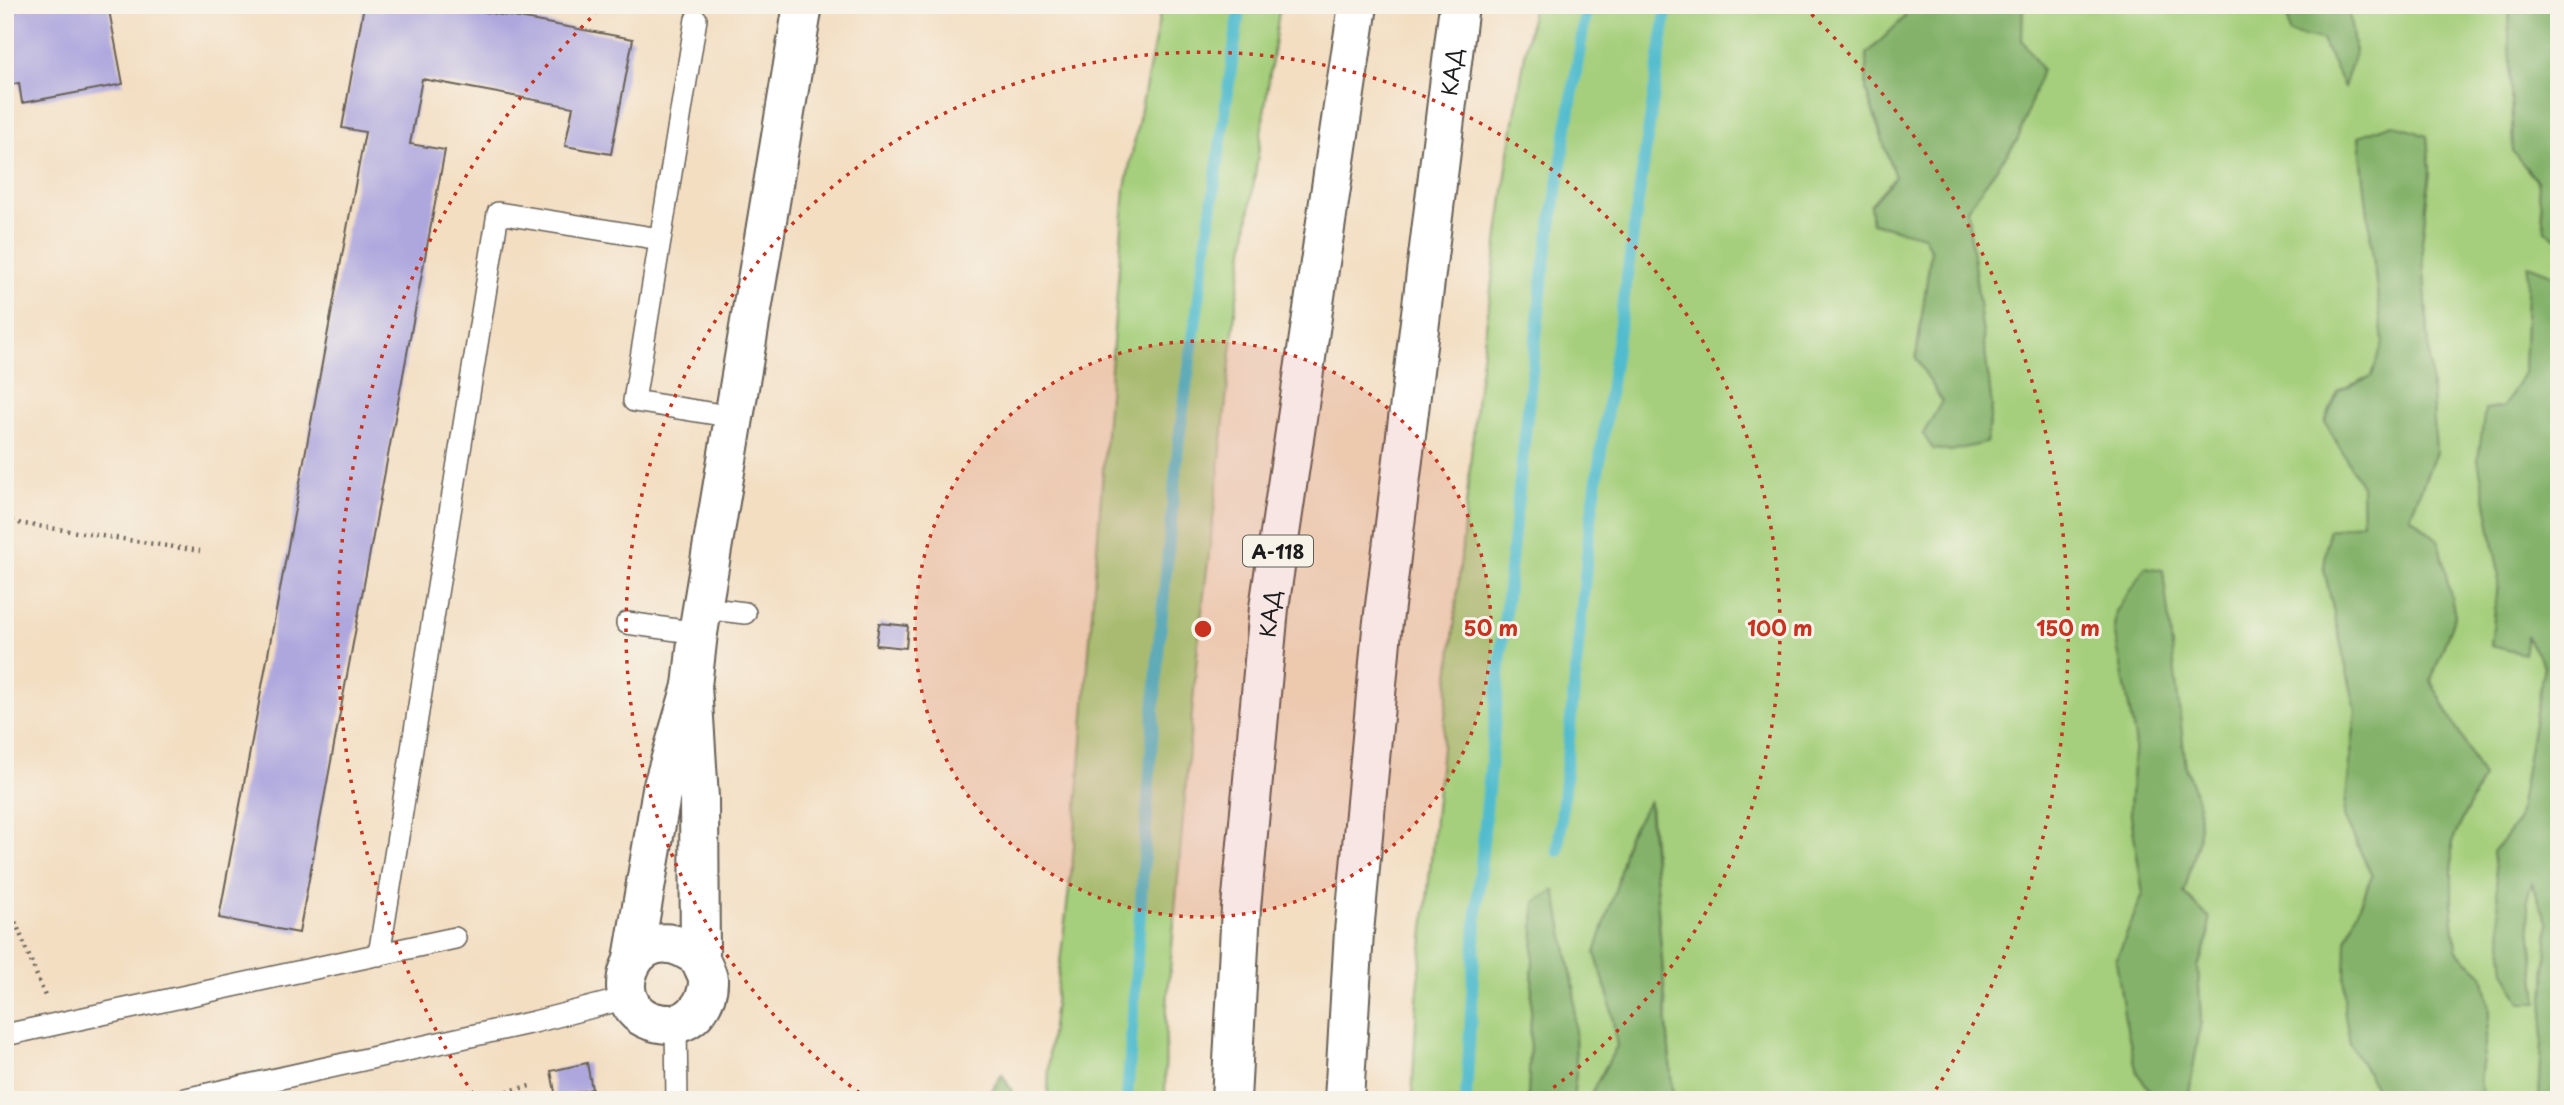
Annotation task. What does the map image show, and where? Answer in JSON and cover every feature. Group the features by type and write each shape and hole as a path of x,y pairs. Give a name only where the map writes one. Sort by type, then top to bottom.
{"main road":[{"path":"691,686 699,798 700,959 708,978 706,998 694,1015 676,1024 656,1024 639,1014 628,998 625,978 633,960 662,789 691,686 803,5"},
{"name":"КАД","path":"1231,1100 1241,908 1269,608 1358,5"},
{"name":"КАД","path":"1344,1100 1354,932 1382,629 1459,5"},
{"path":"633,960 648,947 667,942 685,947 700,959"}],"lane":[{"path":"696,19 634,401 734,417"},
{"path":"379,955 498,214 660,239"},
{"path":"627,623 700,620 745,613"},
{"path":"5,1035 455,938"},
{"path":"181,1100 534,1022 628,998"},
{"path":"676,1024 677,1100"}],"path":[{"path":"5,521 200,551"},
{"path":"5,896 55,1024"},
{"path":"466,1100 530,1086"}],"green space":[{"path":"1162,5 1280,5 1236,304 1198,644 1166,1017 1165,1100 1048,1100 1049,1051 1073,857 1125,188"},
{"path":"1533,5 1909,5 1904,18 1867,54 1866,91 1895,177 1870,205 1872,223 1924,236 1931,251 1916,358 1942,401 1986,442 1992,407 1967,209 2018,139 2023,5 2287,5 2290,33 2322,40 2344,86 2355,53 2348,5 2508,5 2513,152 2537,181 2545,231 2559,239 2559,277 2528,266 2524,373 2478,459 2499,574 2491,646 2526,636 2544,665 2517,822 2493,852 2521,1003 2538,1003 2527,899 2532,882 2548,924 2539,1100 2483,1100 2480,1079 2490,1009 2483,975 2456,950 2452,914 2452,842 2483,777 2431,681 2455,615 2438,540 2410,516 2436,452 2422,242 2430,171 2427,136 2359,137 2383,342 2372,376 2338,391 2325,422 2362,486 2363,522 2328,531 2324,569 2356,711 2344,816 2372,876 2346,940 2350,1044 2383,1100 2188,1100 2201,1020 2198,967 2209,935 2184,893 2199,838 2198,802 2186,767 2116,612 2114,629 2135,738 2130,809 2143,894 2116,960 2137,1073 2158,1100 1673,1100 1650,803 1628,836 1617,884 1610,1002 1617,1046 1592,1092 1592,1100 1573,1100 1576,1072 1574,988 1535,902 1528,1100 1412,1100 1417,1000 1477,395 1509,152"},
{"path":"1909,5 2023,5 2022,40 2042,70 2018,139 1967,209 1992,406 1986,443 1951,451 1933,449 1923,434 1942,401 1916,358 1931,251 1924,236 1872,223 1870,205 1895,177 1866,90 1867,54 1904,18"},
{"path":"2287,5 2348,5 2355,53 2344,87 2322,40 2289,33"},
{"path":"2508,5 2559,5 2559,239 2545,231 2537,181 2513,152"},
{"path":"2393,124 2427,136 2430,171 2422,242 2436,452 2410,516 2438,540 2455,615 2431,681 2483,777 2452,842 2452,914 2456,950 2483,975 2490,1009 2480,1079 2483,1100 2383,1100 2350,1044 2344,1010 2346,940 2372,876 2344,816 2356,711 2324,569 2328,531 2363,522 2362,486 2325,422 2338,391 2372,376 2383,342 2359,136"},
{"path":"2528,265 2559,277 2559,1100 2539,1100 2548,924 2532,883 2527,899 2538,1003 2521,1003 2505,971 2493,852 2517,822 2544,665 2527,637 2524,654 2491,646 2499,574 2478,459 2485,409 2504,407 2524,373"},
{"path":"2145,567 2163,570 2186,767 2198,802 2199,838 2184,893 2209,918 2209,935 2198,967 2201,1020 2188,1100 2158,1100 2137,1073 2125,1020 2116,960 2143,894 2130,809 2135,738 2114,629 2116,612"},
{"path":"1649,802 1673,1100 1592,1100 1592,1092 1617,1046 1610,1002 1595,953 1617,884 1628,836"},
{"path":"1555,890 1574,988 1576,1072 1573,1100 1528,1100 1535,902"},
{"path":"1002,1074 1017,1100 986,1100"}],"building":[{"path":"5,5 108,5 123,84 22,103 19,83 5,86"},
{"path":"364,5 448,5 633,39 611,154 565,146 573,107 422,79 410,144 445,150 299,933 219,918 365,132 342,128"},
{"path":"879,623 908,626 906,648 876,645"},
{"path":"587,1063 592,1089 556,1097 551,1071"}],"waterway":[{"path":"1127,1100 1158,655 1179,439 1240,5"},
{"path":"1466,1100 1477,906 1504,623 1543,275 1587,5"},
{"path":"1558,851 1590,526 1667,5"}]}
